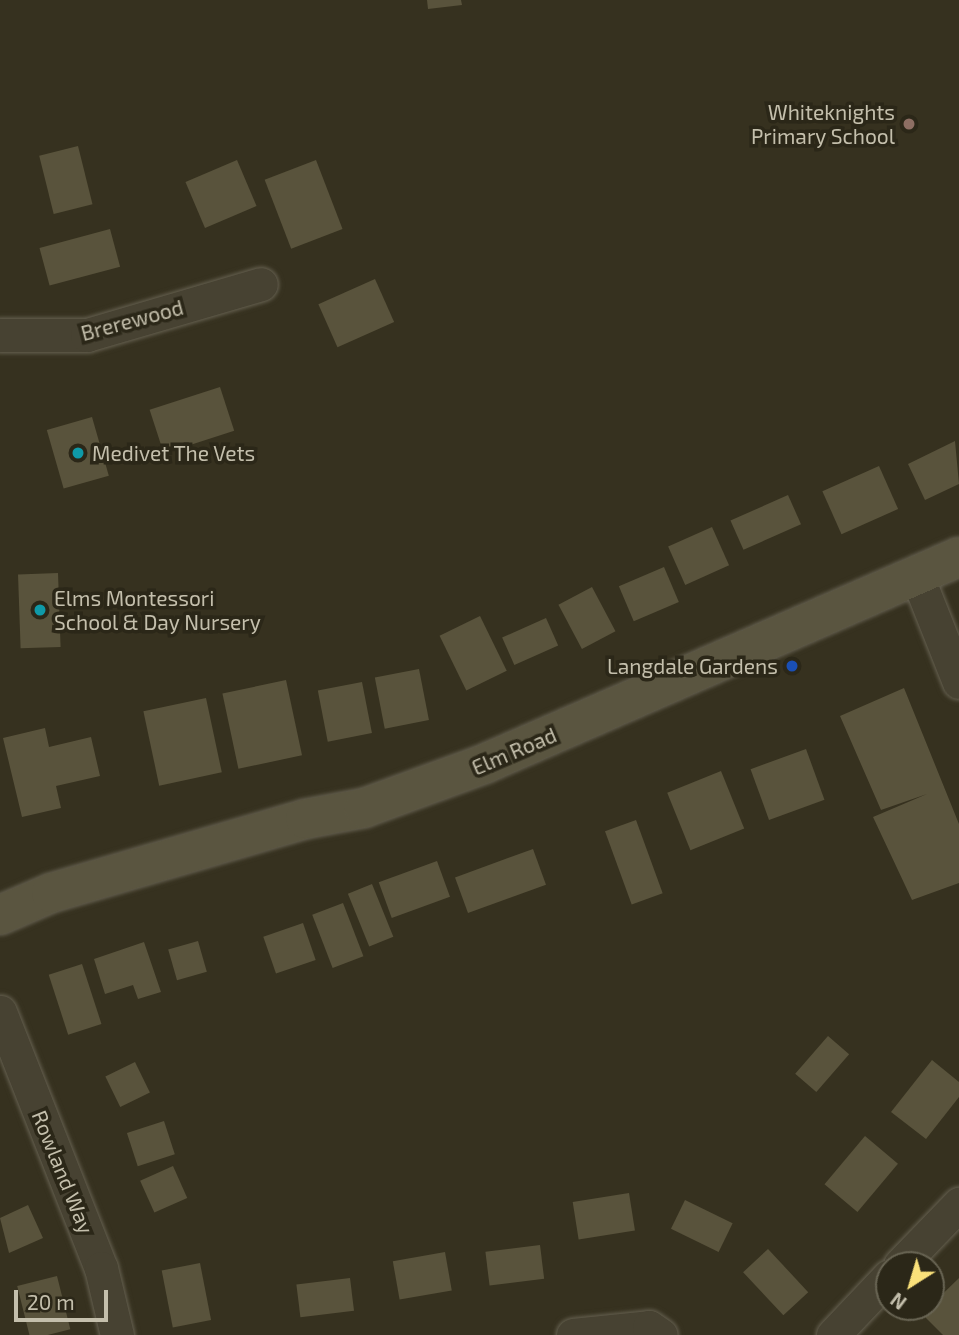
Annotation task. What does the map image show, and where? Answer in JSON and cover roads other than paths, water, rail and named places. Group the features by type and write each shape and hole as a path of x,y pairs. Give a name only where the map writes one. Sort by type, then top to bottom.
{"main road":[{"name":"Elm Road","path":"0,915 51,893 424,786 959,557"},
{"name":"Elm Road","path":"0,886 51,893"}],"street":[{"name":"Brerewood","path":"0,335 87,335 261,284"},
{"path":"917,576 959,682"},
{"name":"Rowland Way","path":"0,1012 101,1268 117,1335"},
{"path":"914,1251 959,1204"},
{"path":"832,1335 875,1290"},
{"path":"573,1335 649,1327 662,1335"}],"place":[{"name":"Whiteknights Primary School","path":"909,124"},
{"name":"Medivet The Vets","path":"78,453"},
{"name":"Elms Montessori School & Day Nursery","path":"40,610"},
{"name":"Langdale Gardens","path":"792,666"}]}
